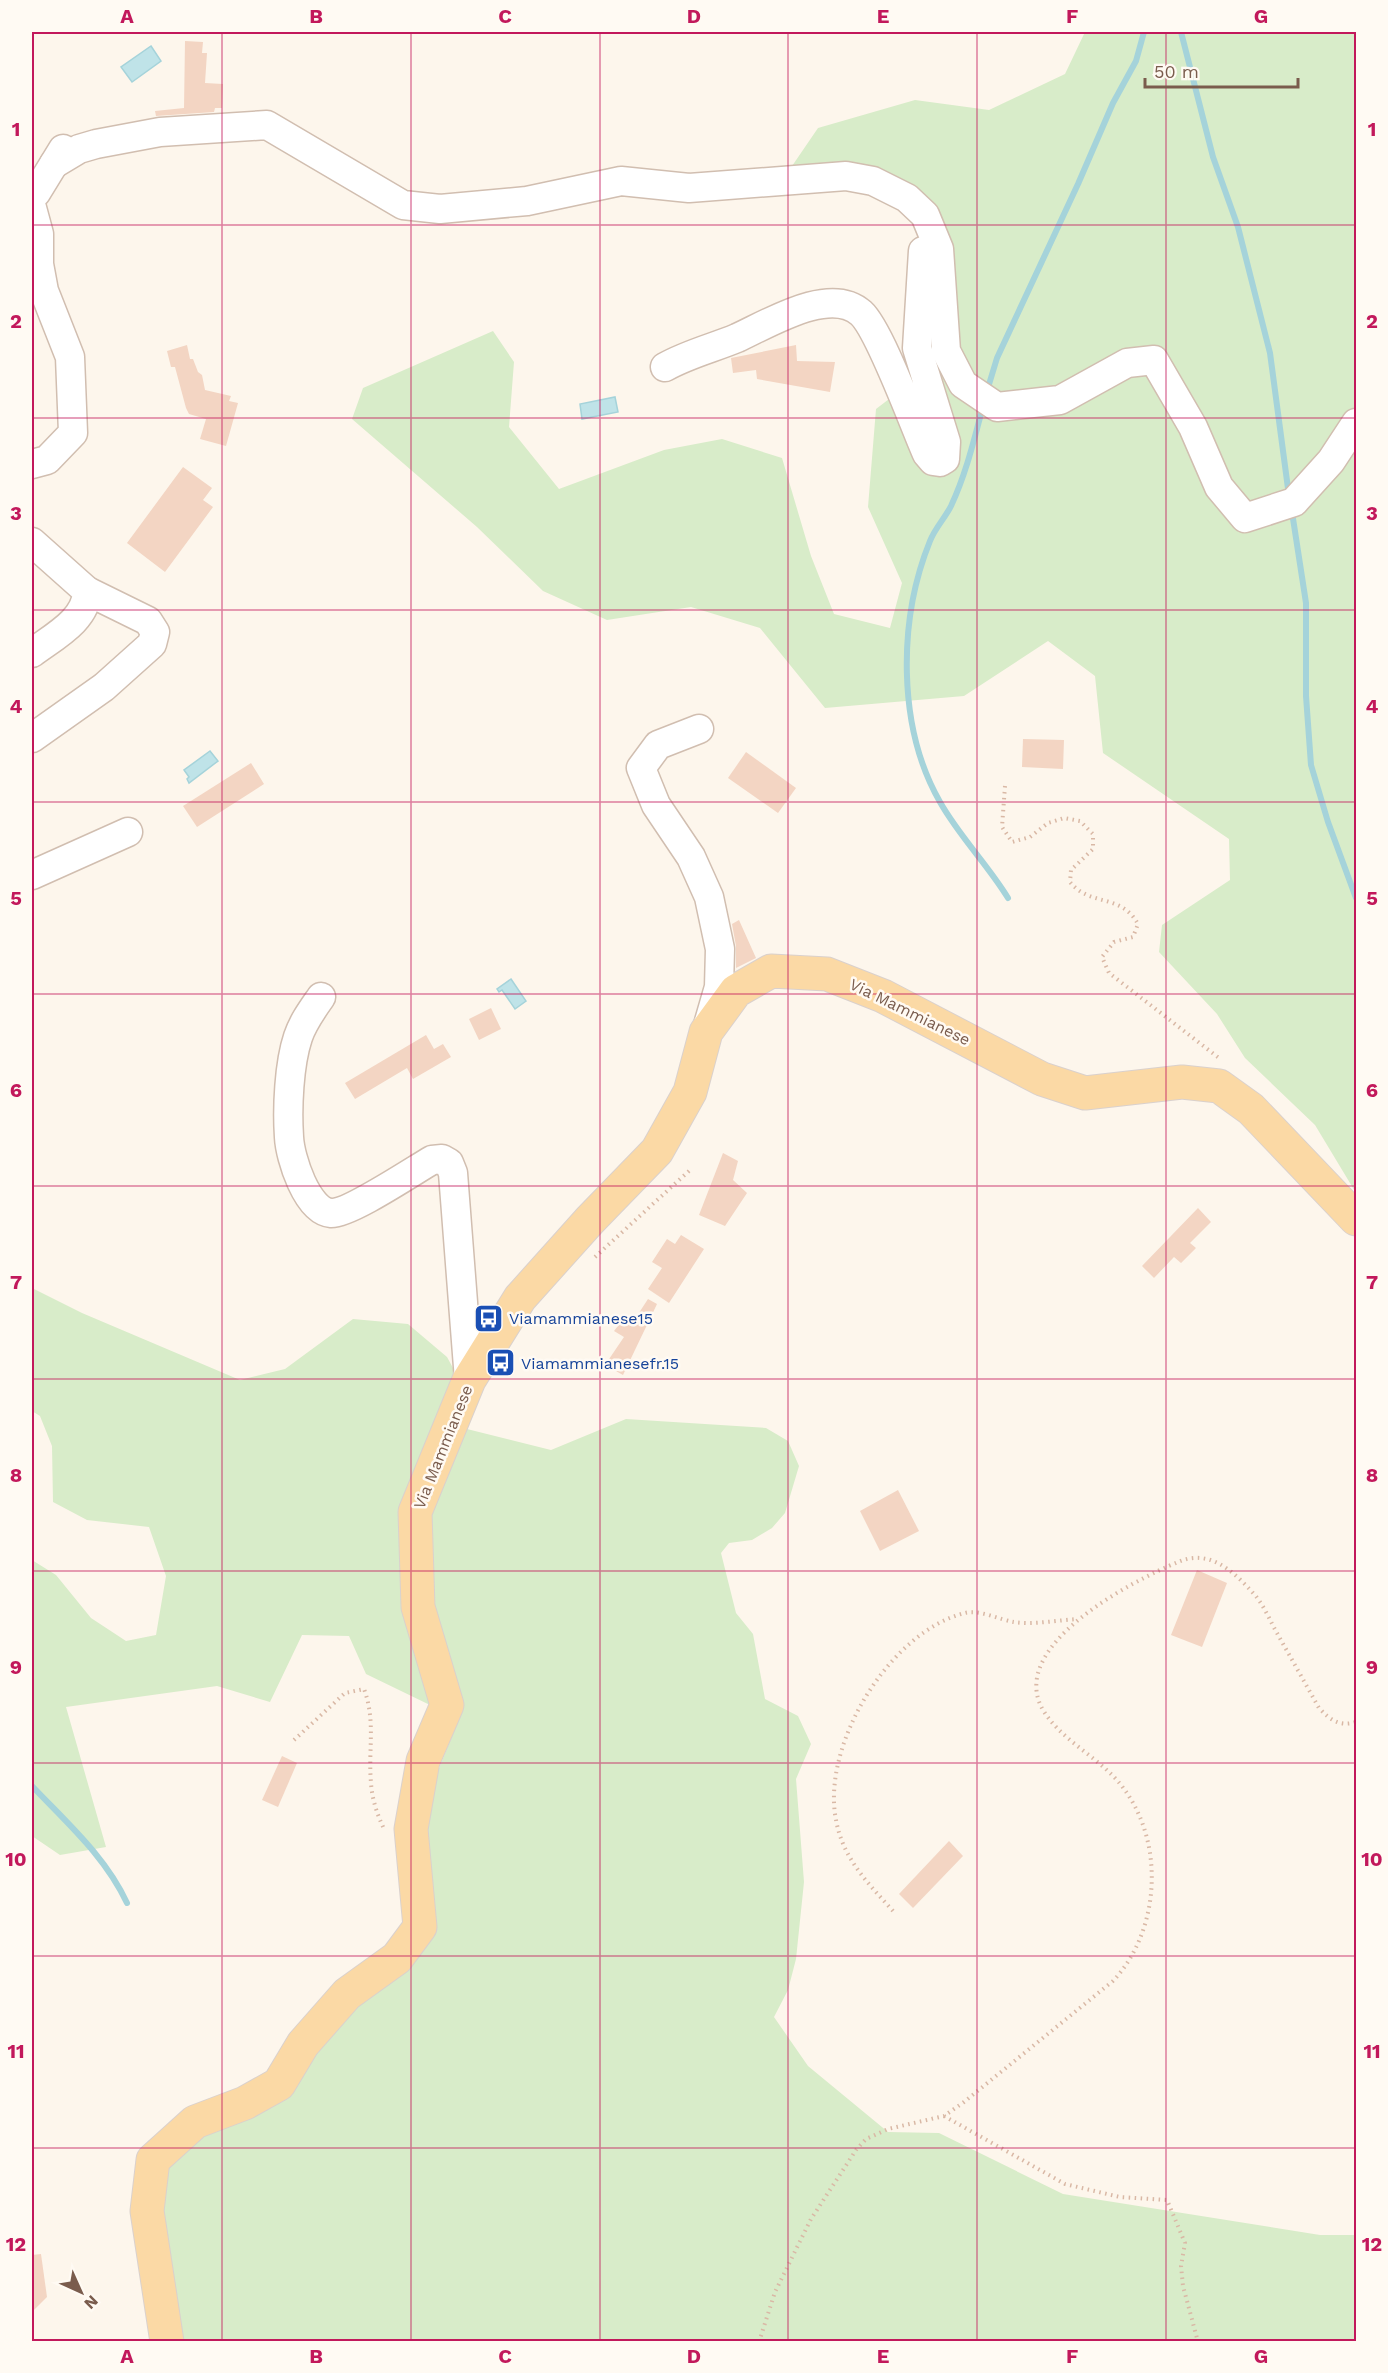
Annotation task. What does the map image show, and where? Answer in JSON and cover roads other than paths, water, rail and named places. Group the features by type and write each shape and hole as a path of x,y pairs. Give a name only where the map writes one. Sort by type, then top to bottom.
{"main road":[{"name":"Via Mammianese","path":"167,2342 147,2211 153,2160 195,2122 245,2103 279,2084 303,2044 347,1994 397,1958 420,1927 411,1829 423,1761 447,1705 418,1606 415,1512 469,1380 520,1298 590,1220 657,1151 690,1092 706,1032 736,991 771,971 827,974 883,996 1042,1079 1085,1093 1182,1082 1219,1086 1251,1109 1356,1219"}],"street":[{"path":"32,464 47,460 73,433 70,357 44,291 39,264 39,234 33,196 60,153 160,132 267,125 403,205 440,209 528,201 621,181 690,188 846,176 873,181 908,198 925,215 939,249 946,351 963,384 997,407 1060,400 1127,363 1154,360 1193,427 1219,487 1245,518 1294,502 1331,461 1356,423"},
{"path":"665,367 686,356 735,339 807,307 826,303 851,306 870,324 927,454 933,461 940,462 945,459 946,442 917,348 923,250 922,228 908,198"},
{"path":"32,542 87,591 148,621 155,632 152,644 104,687 32,738"},
{"path":"32,653 66,628 81,613 87,602 87,591"},
{"path":"699,729 658,745 641,768 656,805 691,857 709,897 720,949 719,987 706,1032"},
{"path":"32,875 128,832"},
{"path":"321,997 308,1015 298,1036 292,1076 289,1139 308,1197 319,1208 332,1213 348,1209 432,1160 442,1159 449,1163 453,1173 469,1380"}],"water":[{"path":"151,46 161,61 132,82 121,67"},
{"path":"615,397 618,412 582,419 580,404"},
{"path":"210,751 218,761 189,783 187,779 189,777 184,770"},
{"path":"511,979 526,1001 515,1009 502,990 499,992 497,989"}],"waterway":[{"path":"987,391 997,358 1113,103 1136,61 1144,32"},
{"path":"1181,32 1213,157 1238,227 1270,353 1289,496"},
{"path":"983,406 961,482 951,506 932,536 919,572 912,605 907,673 916,741 926,772 948,815 1008,898"},
{"path":"1292,512 1306,603 1306,696 1311,765 1328,822 1356,898"},
{"path":"32,1786 97,1855 127,1903"}],"place":[{"name":"Viamammianese15","path":"488,1318"},
{"name":"Viamammianesefr.15","path":"500,1363"}]}
